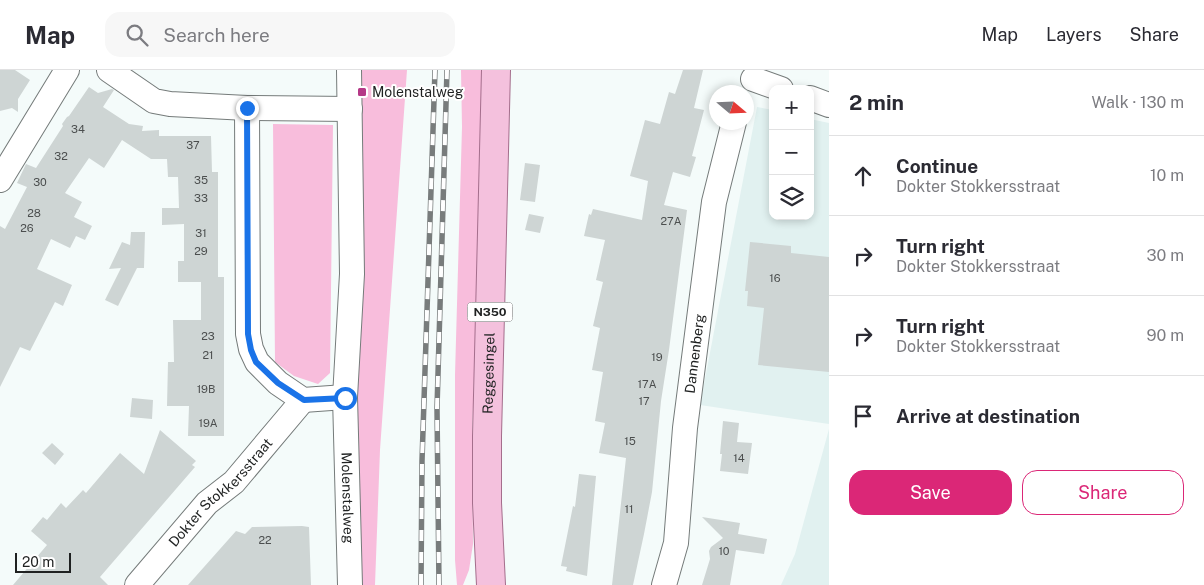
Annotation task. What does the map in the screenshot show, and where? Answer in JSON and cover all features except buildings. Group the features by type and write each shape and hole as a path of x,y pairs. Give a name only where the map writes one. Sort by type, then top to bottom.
{"main road":[{"name":"Reggesingel","path":"491,585 487,511 487,446 496,70"}],"street":[{"path":"0,180 66,70"},
{"path":"109,70 154,101 170,104 247,108 350,109"},
{"name":"Molenstalweg","path":"349,70 352,274 345,398 350,585"},
{"path":"752,81 769,86"},
{"path":"814,99 829,105"},
{"path":"247,108 248,334 251,350 256,362 278,383 304,400 345,398"},
{"name":"Dannenberg","path":"664,585 676,543 685,428 714,202 732,130"},
{"name":"Dokter Stokkersstraat","path":"137,585 207,503 234,482 304,400"}],"shaded area":[{"path":"358,70 407,70 380,450 375,585 359,585 355,466"},
{"path":"461,70 485,70 472,434 473,544 469,570 463,585 457,585 455,560 455,375 462,127"},
{"path":"757,107 769,109 769,220 814,220 814,120 829,123 829,424 700,405"},
{"path":"273,124 333,125 330,373 318,384 294,376 275,362"},
{"path":"829,429 829,585 781,585 795,554"}],"railway":[{"path":"421,585 422,461 435,70"},
{"path":"439,585 437,408 447,70"}],"place":[{"name":"Molenstalweg","path":"362,92"}],"route":[{"path":"247,108 248,334 251,350 256,362 278,383 304,400 345,398"}]}
